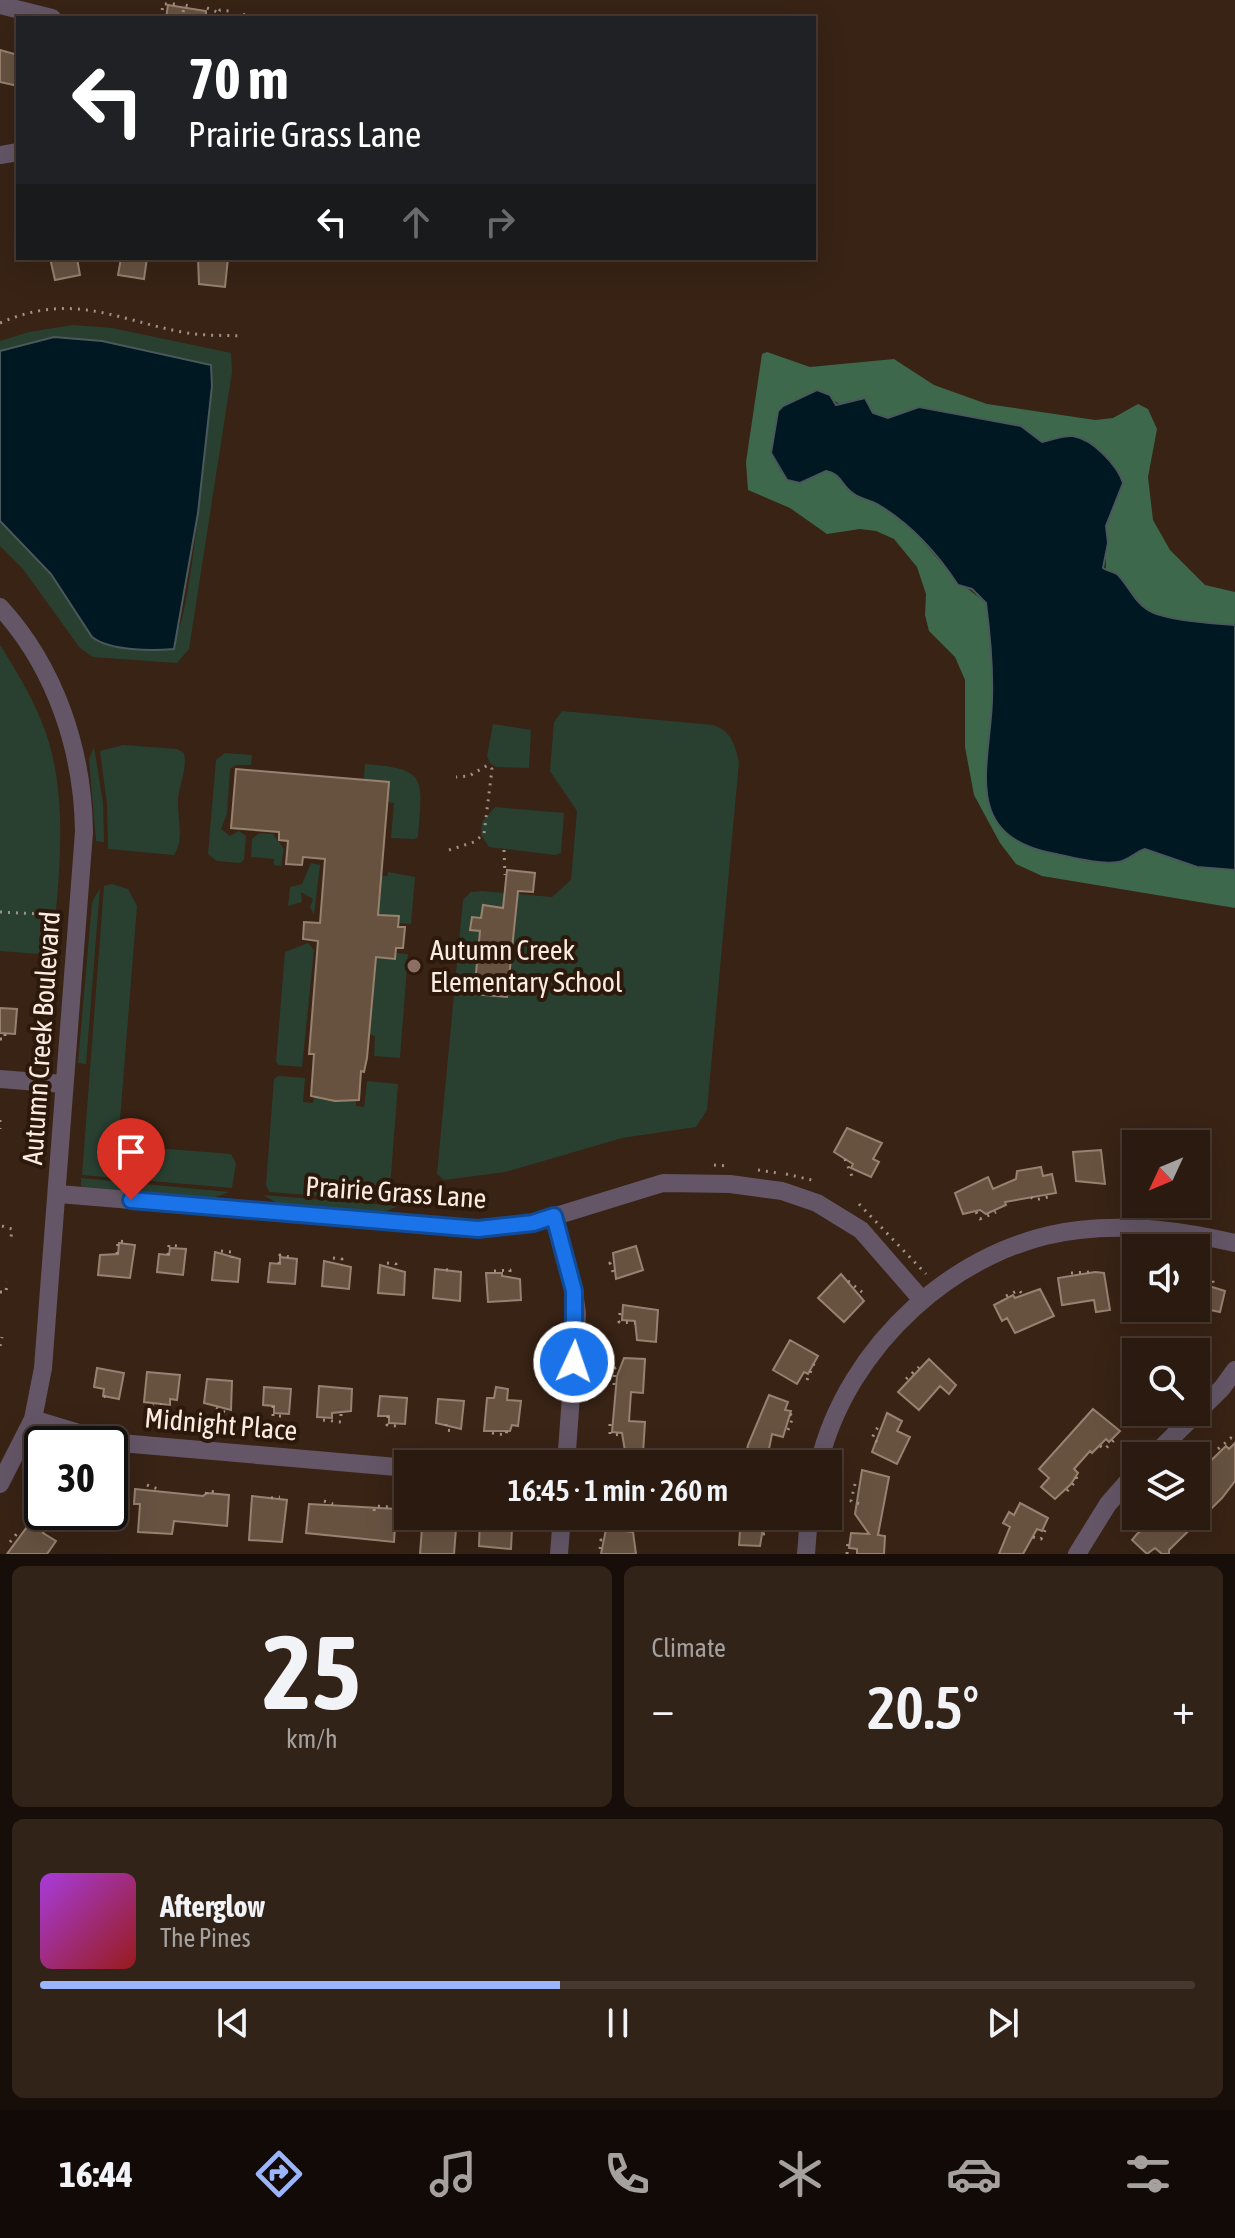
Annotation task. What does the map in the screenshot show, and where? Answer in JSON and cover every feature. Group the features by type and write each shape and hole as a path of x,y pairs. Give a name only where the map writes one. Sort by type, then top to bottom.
{"street":[{"path":"0,5 44,16"},
{"name":"Autumn Creek Boulevard","path":"0,607 37,658 62,710 77,755 84,805 63,1084 59,1194 43,1368 33,1419 0,1484"},
{"path":"0,1079 63,1084"},
{"name":"Prairie Grass Lane","path":"59,1194 478,1229 533,1223 663,1183 730,1184 782,1191 817,1203 861,1230 922,1300"},
{"path":"554,1216 577,1314 567,1450"},
{"path":"822,1450 848,1391 882,1343 922,1300 993,1254 1076,1230 1140,1226 1235,1243"},
{"path":"1167,1442 1222,1388 1235,1370"},
{"name":"Midnight Place","path":"33,1419 109,1442 394,1467"},
{"path":"1077,1554 1108,1504 1122,1488"},
{"path":"559,1554 561,1530"},
{"path":"806,1554 808,1530"}],"path":[{"path":"161,16 163,4 175,4"},
{"path":"183,12 185,5 193,7"},
{"path":"207,8 217,16 229,11"},
{"path":"243,14 246,16"},
{"path":"0,323 58,308 100,309 190,334 243,336"},
{"path":"449,850 474,842 484,834 492,769 488,765 464,778 456,777"},
{"path":"504,850 505,875"},
{"path":"0,912 57,915"},
{"path":"0,1039 5,1039 5,1033"},
{"path":"0,1120 0,1129"},
{"path":"845,1159 853,1179"},
{"path":"1031,1197 1035,1200 1048,1197"},
{"path":"859,1204 926,1274"},
{"path":"976,1212 980,1219 996,1212"},
{"path":"2,1226 12,1229 11,1238"},
{"path":"117,1254 118,1241 127,1242"},
{"path":"168,1255 169,1245 178,1246"},
{"path":"221,1251 232,1252 232,1258"},
{"path":"279,1264 280,1255 290,1257"},
{"path":"333,1258 342,1259 341,1266"},
{"path":"613,1272 610,1263 615,1262"},
{"path":"387,1263 396,1264 396,1271"},
{"path":"446,1270 454,1269"},
{"path":"494,1271 510,1270 510,1276"},
{"path":"1071,1273 1091,1272"},
{"path":"1210,1278 1213,1279 1213,1286"},
{"path":"848,1281 862,1292"},
{"path":"0,1292 6,1292 7,1282"},
{"path":"1006,1296 1019,1290 1023,1295"},
{"path":"620,1313 619,1322 635,1323"},
{"path":"0,1346 2,1337"},
{"path":"807,1380 814,1364"},
{"path":"906,1379 919,1367"},
{"path":"614,1385 615,1368 619,1368"},
{"path":"104,1396 111,1400"},
{"path":"152,1406 166,1404"},
{"path":"273,1406 273,1416 281,1416"},
{"path":"216,1408 225,1412"},
{"path":"323,1420 341,1422 341,1414"},
{"path":"788,1430 793,1417 790,1414"},
{"path":"388,1416 387,1425 396,1426"},
{"path":"446,1424 446,1430 454,1431"},
{"path":"610,1424 610,1434 622,1435"},
{"path":"877,1442 872,1438 879,1425"},
{"path":"492,1433 506,1435 507,1430"},
{"path":"1218,1449 1231,1438 1235,1440"},
{"path":"1100,1446 1105,1449 1115,1439"},
{"path":"1067,1491 1077,1480 1076,1475"},
{"path":"855,1484 851,1501 860,1504"},
{"path":"147,1485 158,1489"},
{"path":"206,1494 207,1491 218,1492"},
{"path":"271,1498 280,1497"},
{"path":"324,1501 333,1504"},
{"path":"374,1511 375,1506 389,1507"},
{"path":"1033,1537 1041,1539 1047,1526"},
{"path":"10,1542 20,1530"},
{"path":"763,1534 769,1533 769,1530"},
{"path":"600,1549 601,1540 604,1541"},
{"path":"847,1554 848,1540"}],"green space":[{"path":"73,325 112,328 231,353 232,372 189,649 177,663 93,657 80,648 23,569 0,546 0,521 51,574 92,637 100,643 155,651 178,630 194,547 205,457 211,365 78,338 54,337 0,351 0,341 29,332"},
{"path":"767,352 810,367 894,359 934,385 987,404 1095,420 1113,418 1138,404 1148,409 1157,429 1148,477 1153,520 1170,550 1205,585 1235,592 1235,625 1189,621 1154,613 1141,604 1118,578 1106,571 1106,526 1113,505 1056,438 1042,442 919,407 888,418 873,413 859,401 843,406 831,399 783,406 771,453 781,472 819,475 826,471 839,475 858,496 879,505 912,529 954,578 986,603 992,688 987,794 993,814 1004,831 1023,844 1101,863 1125,860 1145,849 1197,867 1235,870 1235,908 1042,876 1016,864 1000,843 974,795 965,747 965,680 955,657 929,631 925,615 926,594 917,567 894,539 876,531 860,529 827,534 790,508 748,490 746,462 762,354"},
{"path":"0,645 39,714 54,765 60,847 52,955 0,951"},
{"path":"562,711 713,725 728,735 736,749 739,762 707,1110 696,1127 622,1138 505,1172 444,1180 437,1174 463,900 471,892 482,891 552,897 571,880 577,811 550,771 554,722"},
{"path":"493,724 531,730 529,768 496,767 490,763 487,756"},
{"path":"123,745 177,749 184,753 185,766 178,798 180,837 174,855 108,849 107,804 100,751"},
{"path":"94,747 103,803 104,842 96,841 89,759"},
{"path":"225,753 252,755 251,765 236,765 230,769 227,814 221,829 230,836 239,831 246,836 244,860 240,863 217,861 208,854 216,760"},
{"path":"365,764 401,769 417,780 420,789 418,837 391,838 394,803 387,802 389,782 364,779"},
{"path":"495,807 564,813 561,853 555,855 489,847 481,835 482,822"},
{"path":"259,833 273,834 284,849 281,866 274,865 274,859 251,857 252,839"},
{"path":"311,863 320,865 314,915 310,907 313,899 301,892 302,902 288,906 290,887 302,884"},
{"path":"388,872 415,877 411,924 398,923 398,916 378,915 381,876 388,876"},
{"path":"112,884 128,889 137,906 118,1145 231,1154 236,1163 232,1188 82,1175 104,886"},
{"path":"100,888 86,1064 78,1063 92,902"},
{"path":"308,943 314,950 302,1067 279,1065 276,1062 285,952"},
{"path":"396,953 408,954 400,1058 374,1056 375,1036 369,1034 376,957 395,959"},
{"path":"278,1076 305,1078 303,1102 313,1103 314,1097 356,1100 356,1106 364,1107 367,1081 398,1084 389,1201 269,1192 266,1185 274,1079"},
{"path":"81,1178 229,1192 213,1198 85,1187 81,1186"},
{"path":"263,1195 398,1206 384,1212 279,1204"}],"water":[{"path":"54,337 102,341 211,365 212,386 198,513 174,649 120,647 92,637 51,574 0,521 0,351"},
{"path":"817,390 830,395 836,405 865,398 873,413 888,418 919,407 1021,426 1042,442 1073,436 1089,442 1110,461 1123,483 1106,526 1108,543 1103,568 1117,574 1148,610 1190,621 1235,625 1235,870 1197,867 1145,849 1118,862 1084,860 1023,844 1004,831 992,814 987,794 992,688 986,603 972,589 958,585 912,530 877,504 854,494 835,475 826,471 800,483 787,480 771,453 778,411"}],"building":[{"path":"168,5 206,11 206,16 166,16"},
{"path":"0,50 16,54 16,86 0,82"},
{"path":"50,260 77,260 80,275 55,280"},
{"path":"121,260 147,260 144,279 118,275"},
{"path":"198,260 228,260 225,287 199,284"},
{"path":"236,769 389,782 378,915 399,916 398,927 405,927 403,948 396,948 395,959 376,957 367,1058 364,1072 361,1071 359,1100 335,1101 311,1096 314,1054 309,1054 318,941 303,939 304,922 320,923 325,859 303,857 302,865 286,864 288,841 279,840 279,832 231,828"},
{"path":"507,870 535,873 533,892 518,891 507,997 474,994 480,931 470,930 472,917 481,918 483,905 503,908"},
{"path":"0,1008 17,1009 15,1034 0,1033"},
{"path":"847,1128 882,1143 873,1159 879,1162 871,1177 851,1168 853,1164 834,1152"},
{"path":"1101,1150 1105,1184 1076,1181 1073,1152"},
{"path":"1041,1167 1043,1176 1052,1174 1056,1193 1005,1202 1006,1205 986,1214 980,1210 963,1214 955,1193 988,1177 993,1189 1016,1179 1017,1171"},
{"path":"119,1243 135,1245 130,1278 98,1275 100,1255 118,1254"},
{"path":"636,1246 643,1270 616,1279 613,1253"},
{"path":"170,1248 186,1249 183,1275 157,1272 159,1254 169,1255"},
{"path":"215,1252 240,1259 238,1282 212,1280"},
{"path":"280,1257 297,1259 295,1284 268,1282 270,1263 280,1264"},
{"path":"324,1261 351,1267 349,1289 322,1286"},
{"path":"380,1265 405,1272 404,1295 378,1293"},
{"path":"435,1269 461,1272 460,1301 433,1298"},
{"path":"486,1273 502,1273 502,1276 520,1279 521,1300 488,1302"},
{"path":"1104,1273 1110,1310 1096,1312 1094,1300 1062,1305 1058,1278"},
{"path":"841,1274 864,1301 844,1322 818,1298"},
{"path":"1210,1286 1225,1291 1220,1312 1210,1310"},
{"path":"1040,1289 1054,1316 1015,1333 1007,1318 1002,1321 994,1305 1013,1295 1015,1298"},
{"path":"623,1305 658,1310 656,1342 637,1340 635,1321 622,1320"},
{"path":"790,1340 818,1356 808,1374 804,1372 797,1384 773,1370"},
{"path":"624,1358 645,1359 643,1393 631,1392 629,1421 645,1422 643,1450 625,1450 622,1433 612,1432 617,1376"},
{"path":"929,1359 956,1385 949,1394 940,1386 919,1410 898,1392"},
{"path":"97,1368 124,1373 119,1399 103,1396 104,1389 94,1387"},
{"path":"147,1372 180,1375 177,1400 170,1399 170,1405 144,1402"},
{"path":"207,1379 232,1381 231,1410 204,1403"},
{"path":"319,1386 352,1389 351,1411 332,1413 332,1418 317,1417"},
{"path":"264,1387 291,1389 289,1414 274,1413 274,1406 263,1405"},
{"path":"496,1387 508,1389 507,1400 521,1401 518,1426 512,1425 510,1431 484,1431 487,1398 494,1398"},
{"path":"769,1395 788,1402 785,1410 791,1411 783,1437 772,1434 769,1450 747,1450"},
{"path":"380,1396 407,1398 405,1424 389,1423 389,1416 378,1416"},
{"path":"438,1399 464,1401 461,1429 436,1423"},
{"path":"1093,1409 1120,1431 1109,1442 1106,1439 1092,1453 1090,1451 1074,1469 1078,1473 1071,1484 1055,1499 1041,1487 1049,1478 1039,1469"},
{"path":"887,1413 902,1421 897,1431 910,1437 897,1464 872,1452"},
{"path":"1235,1443 1235,1481 1210,1510 1210,1461 1226,1446 1229,1449"},
{"path":"862,1470 889,1477 878,1535 885,1536 884,1554 857,1554 857,1549 849,1548 851,1533 869,1534 855,1514"},
{"path":"135,1489 203,1496 207,1493 229,1495 227,1526 174,1521 172,1534 138,1532 140,1504 134,1504"},
{"path":"252,1496 287,1500 282,1542 249,1540"},
{"path":"1020,1503 1048,1518 1042,1531 1037,1529 1023,1554 999,1554 1010,1527 1003,1523 1009,1512 1014,1515"},
{"path":"309,1504 394,1509 394,1542 306,1533"},
{"path":"25,1530 45,1530 43,1533 56,1541 47,1554 7,1554"},
{"path":"422,1530 456,1530 454,1554 420,1554"},
{"path":"480,1530 512,1530 511,1549 479,1546"},
{"path":"606,1530 633,1532 636,1554 601,1554"},
{"path":"740,1530 763,1530 760,1546 739,1545"},
{"path":"1142,1530 1189,1530 1169,1550 1169,1554 1162,1554 1155,1548 1147,1554 1132,1540"}],"place":[{"name":"Autumn Creek Elementary School","path":"414,966"}],"route":[{"path":"131,1200 478,1229 533,1223 554,1216 574,1291 577,1314 574,1362"}]}
